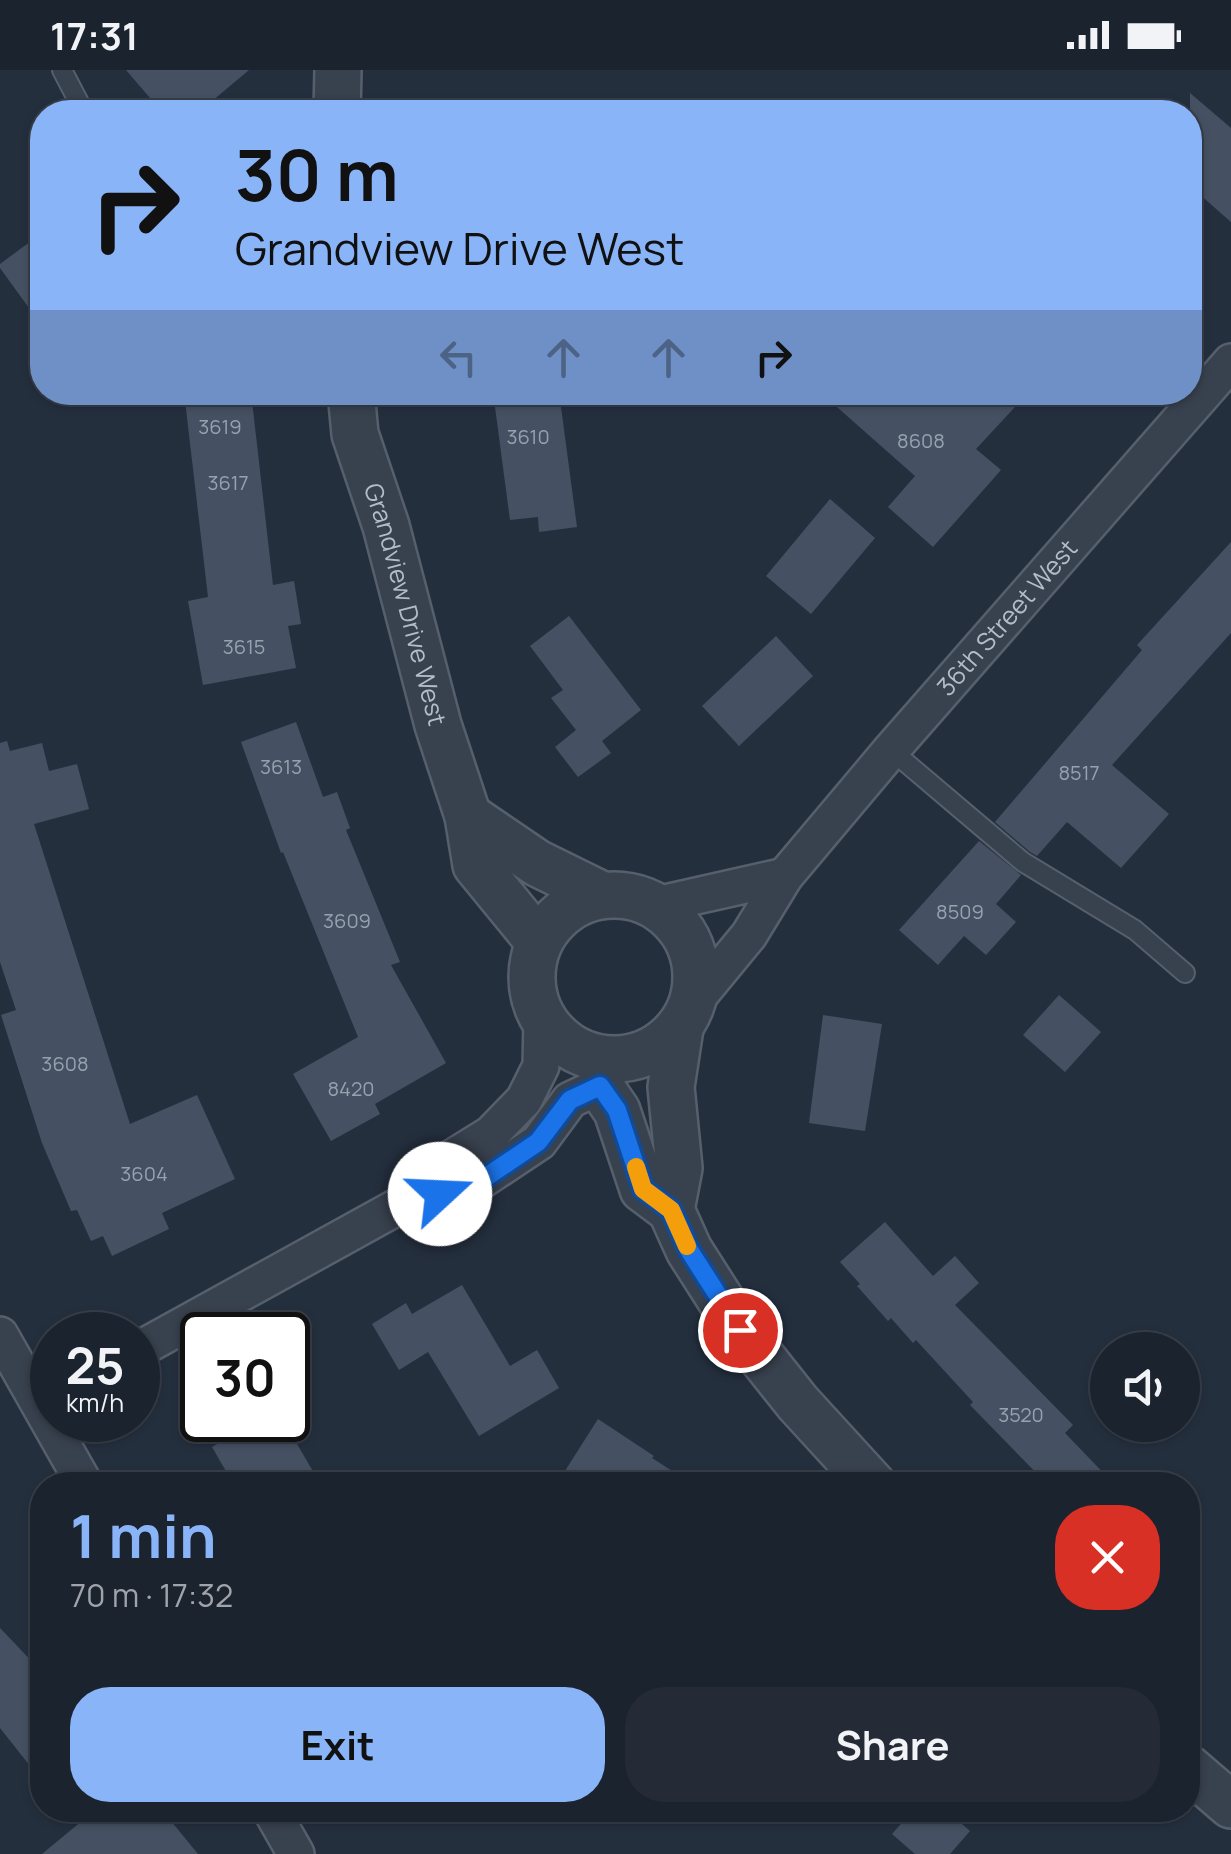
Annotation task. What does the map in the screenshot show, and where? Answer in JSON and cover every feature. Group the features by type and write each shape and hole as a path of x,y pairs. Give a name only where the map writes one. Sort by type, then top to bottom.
{"street":[{"path":"337,100 338,70"},
{"name":"36th Street West","path":"1202,395 1231,362"},
{"name":"Grandview Drive West","path":"352,405 355,434 386,526 438,725 468,816 476,865 539,942"},
{"name":"36th Street West","path":"687,1015 749,936 785,876 1193,405"},
{"path":"468,816 537,863 602,895"},
{"path":"656,905 785,876"},
{"path":"671,1210 680,1168 671,1088 697,975 692,947 678,923 656,905 630,895 602,895 574,904 554,920 539,942 532,968 533,994 542,1019 559,1039 604,1073 643,1189 671,1210 689,1250 740,1330 798,1403 861,1472"},
{"path":"417,1196 464,1192 538,1142 570,1100 604,1073 659,1046 687,1015"},
{"path":"160,1338 417,1196 449,1160 491,1134 524,1100 541,1066 542,1019"},
{"path":"0,1335 30,1377"},
{"path":"65,1442 79,1472"},
{"path":"1200,1778 1231,1805"},
{"path":"278,1822 296,1854"}],"lane":[{"path":"62,70 78,100"},
{"path":"891,750 1023,862 1136,930 1185,973"}],"building":[{"path":"126,70 249,70 213,100 152,100"},
{"path":"1202,103 1231,128 1231,222 1202,197"},
{"path":"30,242 30,309 0,268 0,264"},
{"path":"186,405 252,405 273,585 294,581 301,624 288,626 296,668 203,685 188,601 208,597"},
{"path":"495,405 561,405 577,527 539,532 538,517 510,520"},
{"path":"835,405 1017,405 976,449 1001,470 933,547 888,507 915,476"},
{"path":"830,499 875,538 811,614 766,576"},
{"path":"1231,542 1231,633 1112,765 1169,814 1121,868 1067,822 1037,856 1030,852 995,822 1142,650 1137,645"},
{"path":"569,616 641,710 602,741 611,753 578,777 555,747 576,730 551,698 563,690 530,646"},
{"path":"776,636 813,676 739,746 702,706"},
{"path":"296,722 323,797 337,792 350,828 346,830 400,962 391,965 446,1063 375,1104 380,1114 331,1141 293,1074 358,1037 281,853 241,742"},
{"path":"7,741 10,751 42,743 49,771 77,764 89,809 34,824 130,1124 197,1095 235,1179 162,1213 169,1229 112,1256 103,1236 91,1241 77,1210 71,1211 42,1143 1,1015 16,1010 0,962 0,743"},
{"path":"979,841 1021,875 996,904 1016,922 986,955 964,936 938,965 899,930"},
{"path":"1059,995 1101,1032 1065,1072 1023,1035"},
{"path":"823,1015 882,1024 865,1131 809,1123"},
{"path":"885,1222 933,1276 955,1256 979,1283 955,1305 1073,1425 1065,1433 1102,1472 1035,1472 970,1405 973,1402 916,1340 913,1343 891,1318 888,1321 840,1262"},
{"path":"462,1285 510,1366 537,1350 559,1388 479,1436 428,1352 399,1370 372,1324 406,1303 412,1314"},
{"path":"598,1419 674,1472 564,1472"},
{"path":"221,1442 296,1442 313,1472 226,1472 212,1447"},
{"path":"0,1628 30,1659 30,1766 0,1728"},
{"path":"81,1822 172,1822 198,1854 42,1854"},
{"path":"902,1822 960,1822 970,1831 950,1854 915,1854 892,1834"}],"slow traffic":[{"path":"636,1167 643,1189 671,1210 687,1246"}],"route":[{"path":"440,1194 464,1192 538,1142 570,1100 600,1086 617,1110 643,1189 671,1210 689,1250 740,1330"}]}
